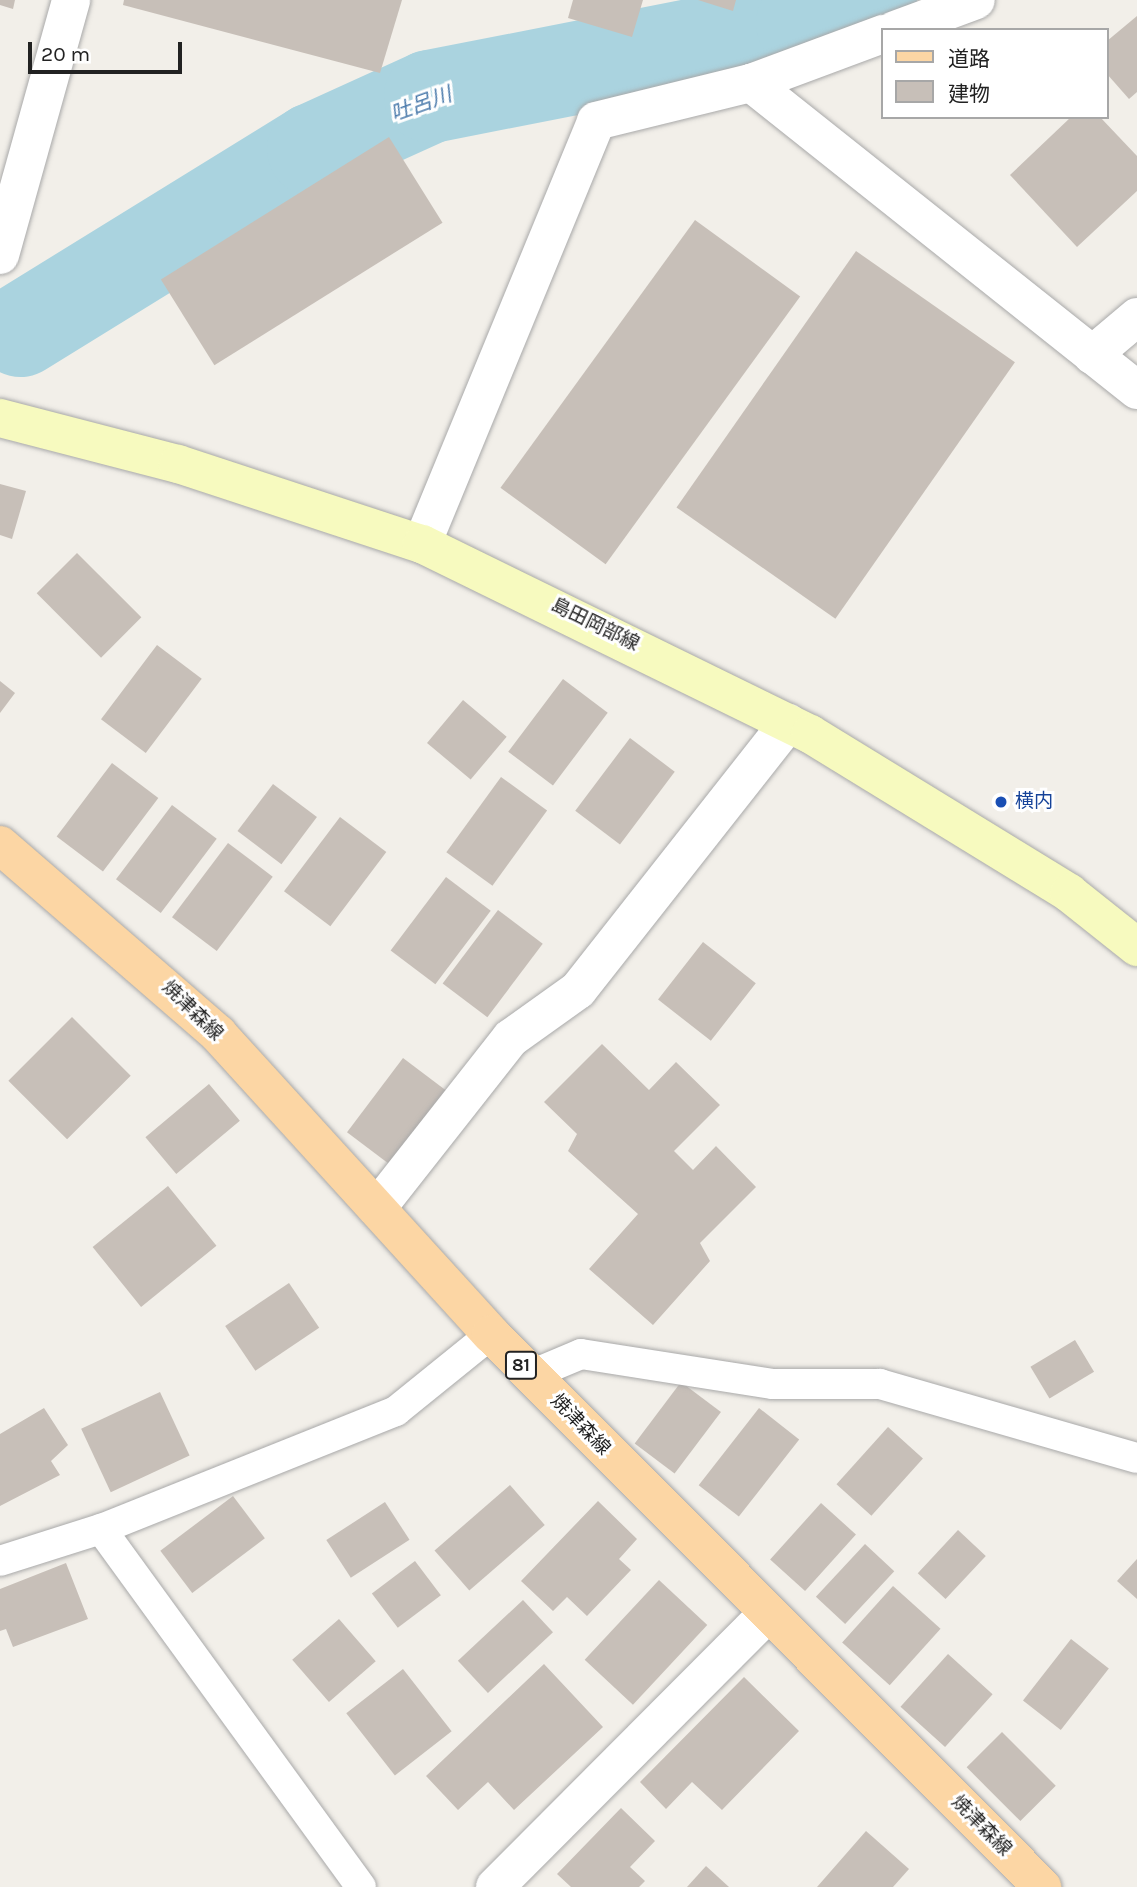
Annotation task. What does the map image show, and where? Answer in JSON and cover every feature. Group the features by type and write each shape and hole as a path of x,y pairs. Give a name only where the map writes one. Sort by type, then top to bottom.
{"main road":[{"name":"島田岡部線","path":"16,422 178,464 422,544 788,723 1069,892 1137,947"},
{"name":"焼津森線","path":"0,845 218,1034 491,1334 766,1615 1042,1887"}],"street":[{"path":"0,255 71,0"},
{"path":"900,28 976,0"},
{"path":"422,544 596,121 751,83 881,35"},
{"path":"751,83 1137,390"},
{"path":"1092,355 1137,317"},
{"path":"377,1208 511,1038 578,990 788,723"},
{"path":"495,1887 766,1615"}],"lane":[{"path":"0,1561 101,1529 396,1411 491,1334"},
{"path":"531,1375 581,1354 772,1384 880,1384 1137,1458"},
{"path":"101,1529 361,1887"}],"building":[{"path":"0,0 15,0 13,9 0,5"},
{"path":"124,0 402,0 380,73 123,5"},
{"path":"573,0 643,0 632,37 568,18"},
{"path":"698,0 736,0 733,11"},
{"path":"1137,16 1137,92 1129,99 1109,76 1109,39"},
{"path":"1069,119 1102,119 1137,156 1137,191 1077,247 1010,175"},
{"path":"389,137 443,223 214,365 161,280"},
{"path":"695,220 800,296 606,564 500,488"},
{"path":"856,251 1015,362 835,619 676,507"},
{"path":"0,484 26,491 12,539 0,535"},
{"path":"77,553 141,617 101,658 37,593"},
{"path":"157,645 202,679 146,753 101,719"},
{"path":"563,679 608,713 553,785 508,752"},
{"path":"0,681 15,693 0,713"},
{"path":"463,700 507,737 471,780 427,743"},
{"path":"630,738 675,772 620,844 575,811"},
{"path":"112,763 158,798 103,871 57,836"},
{"path":"501,777 547,811 492,886 446,852"},
{"path":"273,784 317,817 281,864 237,831"},
{"path":"172,805 217,839 161,913 116,879"},
{"path":"340,817 386,852 330,926 284,891"},
{"path":"228,843 273,877 217,951 172,917"},
{"path":"446,877 491,911 435,984 391,950"},
{"path":"498,910 543,944 487,1017 443,983"},
{"path":"703,942 756,983 711,1041 658,1000"},
{"path":"72,1017 131,1076 67,1139 8,1081"},
{"path":"602,1044 649,1090 676,1062 720,1105 674,1151 693,1170 716,1146 756,1187 700,1243 710,1261 653,1325 589,1269 638,1214 568,1151 577,1134 544,1102"},
{"path":"403,1058 448,1092 392,1166 347,1132"},
{"path":"209,1084 240,1121 176,1174 145,1137"},
{"path":"168,1186 216,1246 141,1307 93,1247"},
{"path":"289,1283 319,1328 255,1371 225,1326"},
{"path":"1075,1340 1094,1372 1049,1398 1030,1367"},
{"path":"681,1382 721,1412 675,1474 635,1443"},
{"path":"160,1392 190,1455 111,1492 81,1429"},
{"path":"44,1408 68,1445 51,1461 60,1475 0,1506 0,1434"},
{"path":"759,1408 799,1439 739,1517 699,1485"},
{"path":"888,1427 923,1458 871,1516 836,1484"},
{"path":"510,1485 545,1525 469,1591 435,1551"},
{"path":"233,1496 265,1538 192,1593 160,1551"},
{"path":"598,1501 637,1539 619,1559 631,1570 587,1616 567,1597 553,1611 521,1581"},
{"path":"385,1502 410,1540 351,1578 326,1540"},
{"path":"821,1503 856,1534 805,1591 770,1559"},
{"path":"958,1530 986,1556 946,1599 918,1573"},
{"path":"865,1544 894,1571 845,1624 816,1597"},
{"path":"1137,1559 1137,1599 1117,1581"},
{"path":"415,1561 441,1595 398,1628 372,1593"},
{"path":"66,1563 88,1619 13,1647 6,1629 0,1631 0,1589"},
{"path":"659,1580 707,1625 633,1705 585,1660"},
{"path":"893,1586 941,1629 890,1685 842,1642"},
{"path":"523,1600 553,1632 488,1693 458,1661"},
{"path":"339,1619 376,1661 329,1702 292,1660"},
{"path":"1071,1639 1109,1669 1061,1730 1023,1700"},
{"path":"948,1654 993,1694 945,1747 900,1707"},
{"path":"544,1664 603,1727 514,1810 488,1782 458,1810 426,1776"},
{"path":"403,1669 452,1731 395,1776 346,1713"},
{"path":"744,1677 799,1731 722,1810 692,1782 666,1809 640,1782"},
{"path":"1002,1732 1056,1786 1020,1821 967,1767"},
{"path":"621,1808 655,1841 630,1867 645,1881 639,1887 571,1887 557,1874"},
{"path":"866,1831 909,1869 893,1887 817,1887"},
{"path":"706,1866 729,1887 687,1887"}],"waterway":[{"name":"吐呂川","path":"20,330 313,149 430,96 802,23 870,0"}],"place":[{"name":"横内","path":"1001,802"}]}
